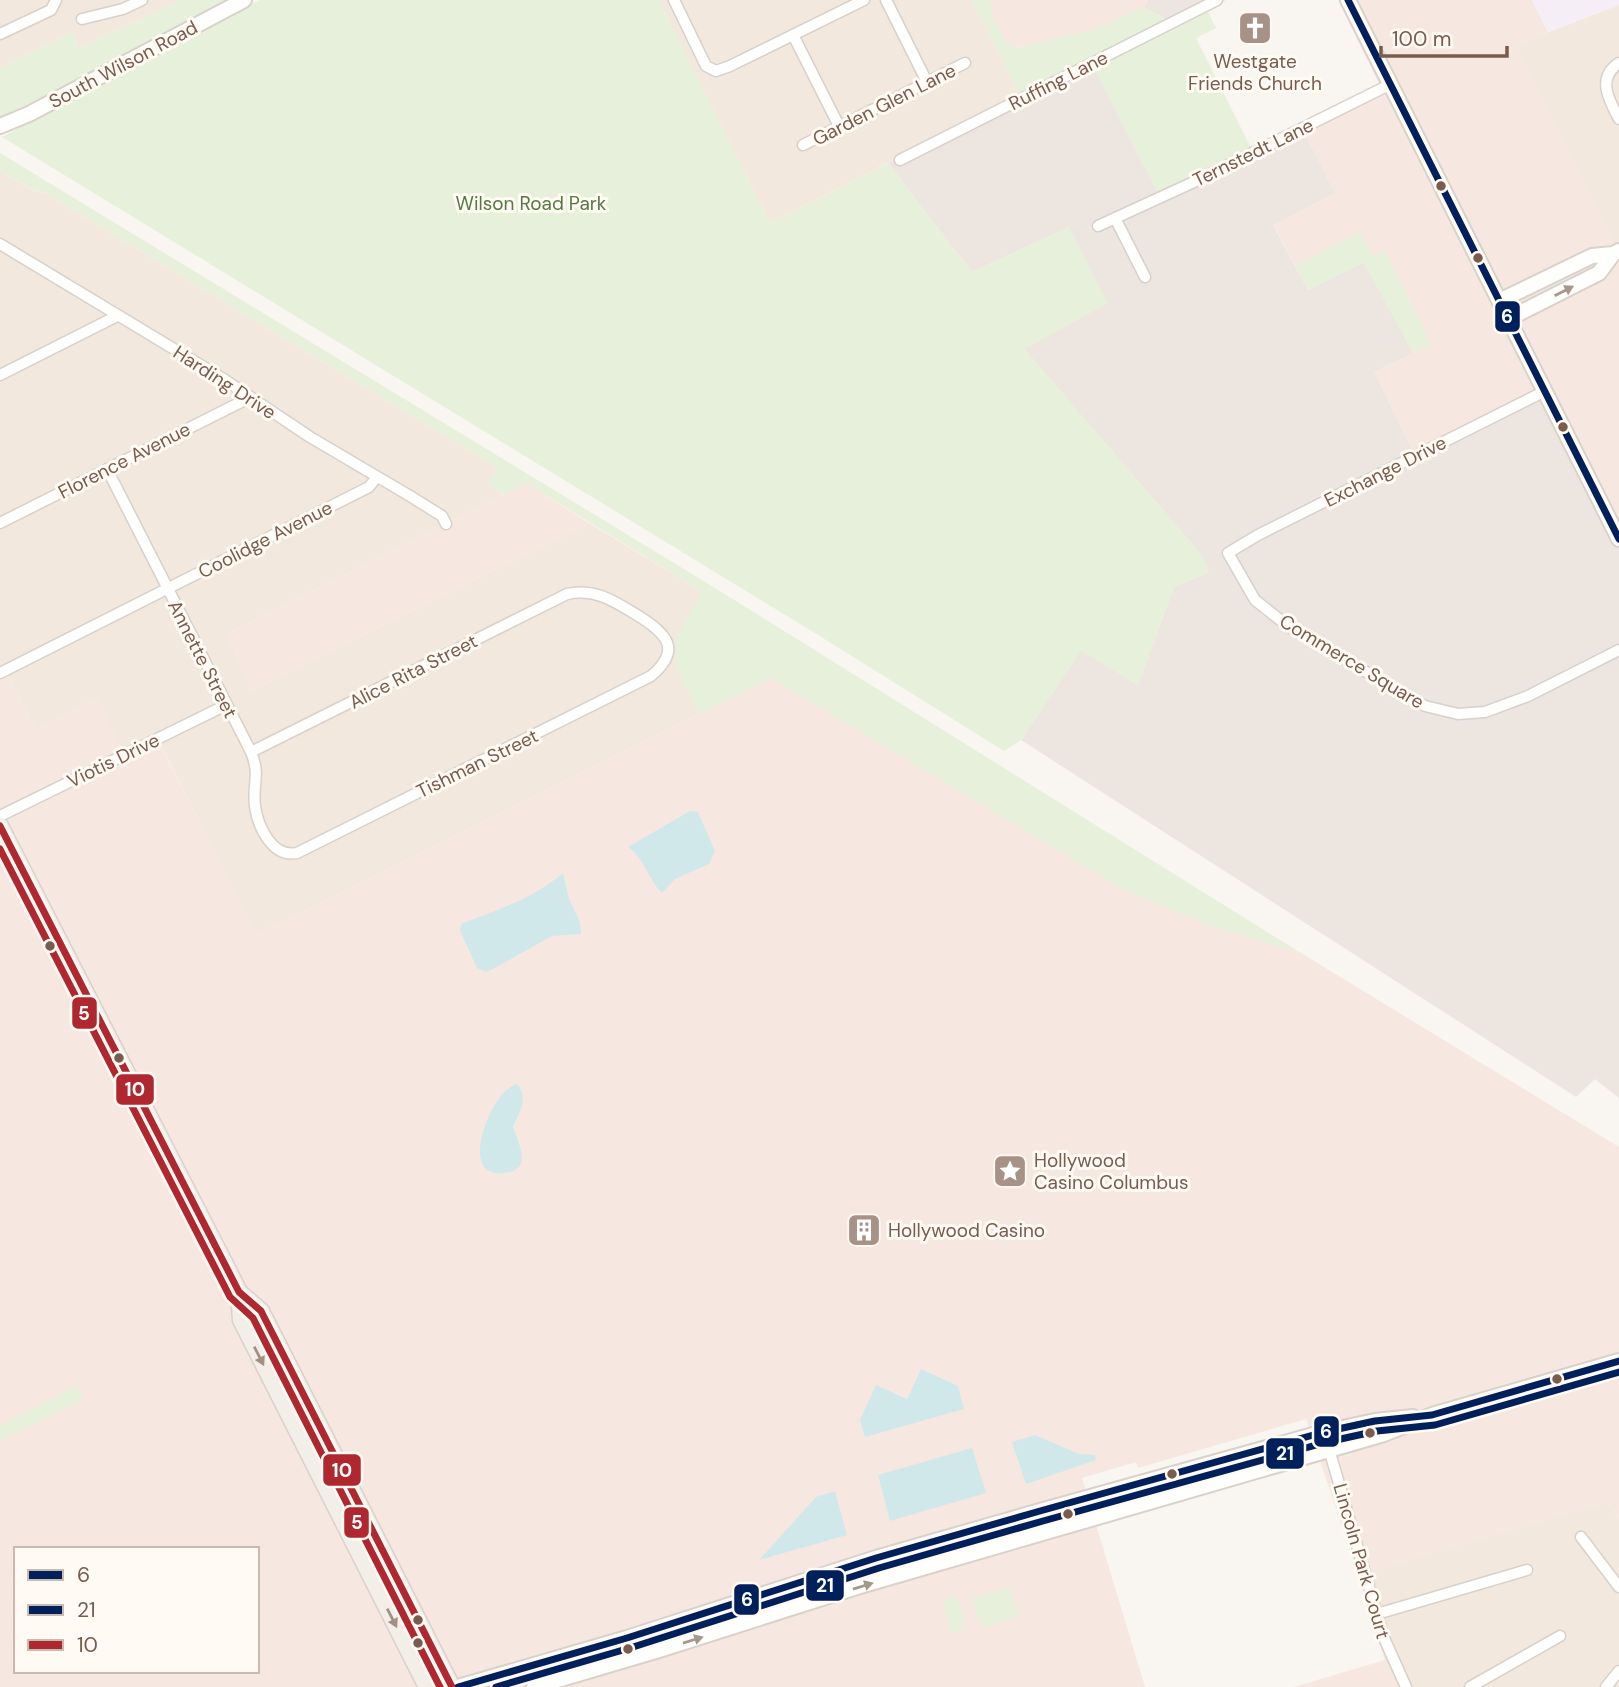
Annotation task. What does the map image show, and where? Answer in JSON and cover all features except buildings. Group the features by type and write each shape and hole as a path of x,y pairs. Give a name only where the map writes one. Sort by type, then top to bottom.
{"main road":[{"name":"South Wilson Road","path":"0,125 29,114 244,0"},
{"path":"1348,0 1619,539"},
{"path":"1499,301 1592,256 1616,253"},
{"path":"1508,319 1599,273 1616,253"},
{"path":"0,826 239,1292 242,1320 427,1687"},
{"path":"239,1292 261,1311 452,1687"},
{"path":"534,1687 1619,1361"},
{"path":"458,1687 627,1638 876,1558 1144,1482 1375,1420 1432,1415"},
{"path":"1014,1541 1025,1530 1095,1507 1144,1482"}],"street":[{"path":"0,34 51,10 56,0"},
{"path":"82,19 121,4 142,0"},
{"path":"674,0 706,66 716,71 864,0"},
{"path":"886,0 927,82"},
{"name":"Ruffing Lane","path":"900,160 1217,0"},
{"path":"793,35 839,126"},
{"name":"Garden Glen Lane","path":"803,145 965,63"},
{"path":"1619,63 1607,76 1605,88 1619,119"},
{"name":"Ternstedt Lane","path":"1098,226 1196,181 1391,84"},
{"path":"1115,218 1145,277"},
{"name":"Harding Drive","path":"0,244 222,378 249,398 442,516 446,524"},
{"path":"0,375 117,316"},
{"name":"Exchange Drive","path":"1228,553 1258,535 1545,391"},
{"name":"Florence Avenue","path":"0,523 249,398"},
{"name":"Annette Street","path":"107,469 251,752 257,772 255,808 271,844 279,853"},
{"name":"Coolidge Avenue","path":"0,673 369,487 377,477"},
{"name":"Commerce Square","path":"1228,553 1255,600 1264,607 1290,627 1425,706 1458,714 1485,712 1528,696 1619,650"},
{"name":"Alice Rita Street","path":"251,752 549,603 577,592 596,593 612,599 656,626 667,641 668,657"},
{"name":"Tishman Street","path":"279,853 297,853 651,676 661,668 668,657"},
{"name":"Viotis Drive","path":"0,816 218,709 225,703"},
{"name":"Lincoln Park Court","path":"1324,1432 1388,1649 1406,1687"},
{"path":"1581,1537 1619,1587"},
{"path":"1377,1614 1527,1570"},
{"path":"1470,1687 1560,1636"},
{"path":"1605,1687 1619,1671"}],"shaded area":[{"path":"0,0 181,0 78,49 73,32 0,69"},
{"path":"658,0 972,0 1020,95 770,223"},
{"path":"989,0 1148,0 1144,7 1090,31 1017,48 1006,42 993,19"},
{"path":"1148,0 1226,0 1207,10 1168,20 1144,7"},
{"path":"1338,0 1532,0 1548,32 1516,45 1619,254 1619,545 1413,452 1374,372 1431,344 1385,251 1373,257 1360,232 1295,265 1273,224 1335,193 1300,124 1379,84"},
{"path":"1532,0 1619,0 1619,5 1548,32"},
{"path":"1619,5 1619,254 1515,45"},
{"path":"1090,59 1251,148 1300,124 1335,193 1273,225 1308,290 1364,262 1413,353 1374,372 1413,452 1541,389 1619,545 1619,1098 1595,1079 1576,1097 1021,740 1081,650 1138,685 1174,587 1208,573 1201,554 1024,349 1069,227 972,272 888,163"},
{"path":"0,171 34,191 45,193 498,468 488,484 504,494 227,634 252,690 589,523 703,592 700,598 696,708 699,714 256,934 162,747 128,762 35,729 0,659"},
{"path":"527,484 589,523 252,690 227,634"},
{"path":"0,659 35,729 97,697 128,762 161,746 256,933 771,678 1126,891 1217,928 1301,953 1619,1147 1619,1518 1605,1502 1358,1574 1306,1419 1138,1468 1136,1462 1082,1478 1145,1687 0,1687 0,1441 84,1399 77,1386 0,1425"},
{"path":"1605,1502 1619,1518 1619,1687 1397,1687 1385,1660 1358,1574"},
{"path":"1385,1660 1397,1687 1294,1687 1314,1681"}],"green space":[{"path":"181,0 225,0 59,90 0,117 0,69 73,32 78,49"},
{"name":"Wilson Road Park","path":"260,0 658,0 770,223 888,163 972,272 1069,227 1108,303 1025,349 1201,554 1209,573 1174,587 1138,685 1081,651 1021,740 1004,751 2,137"},
{"path":"972,0 990,0 993,19 1006,42 1017,48 1090,31 1144,7 1168,20 1020,95"},
{"path":"1207,10 1216,28 1196,38 1251,148 1158,194 1093,66"},
{"path":"0,153 702,580 1301,953 1217,928 1126,891 771,678 699,714 676,666 675,638 703,592 527,484 504,494 488,484 498,468 45,193 35,191 0,171"},
{"path":"1360,232 1373,256 1385,251 1431,344 1413,353 1364,263 1308,290 1295,265"},
{"path":"77,1385 84,1399 0,1441 0,1425"},
{"path":"1009,1587 1019,1616 982,1628 972,1598"},
{"path":"957,1595 965,1621 961,1629 953,1635 942,1601"}],"water":[{"path":"690,811 698,812 715,851 709,864 675,879 662,893 639,858 628,847"},
{"path":"563,873 569,899 580,922 581,934 552,936 486,972 477,968 460,931 461,924 527,897"},
{"path":"517,1084 523,1099 513,1126 522,1161 513,1171 493,1173 484,1167 480,1158 482,1134 493,1108 509,1088"},
{"path":"921,1369 958,1386 964,1409 865,1437 860,1420 876,1385 907,1399"},
{"path":"1035,1435 1079,1454 1095,1455 1096,1460 1026,1484 1012,1442"},
{"path":"972,1448 986,1493 890,1521 878,1475"},
{"path":"835,1491 847,1535 759,1560 816,1497"}],"transit line":[{"name":"6","path":"1348,0 1619,539"},
{"name":"10","path":"0,826 239,1292 261,1311 452,1687"},
{"name":"5","path":"0,849 230,1297 253,1318 440,1687"},
{"name":"6","path":"458,1687 627,1638 876,1558 1040,1511 1324,1432 1375,1421 1432,1415 1619,1361"},
{"name":"21","path":"496,1687 630,1648 879,1568 1043,1521 1327,1442 1377,1431 1435,1425 1619,1372"}],"place":[{"name":"Westgate Friends Church","path":"1255,28"},
{"name":"Hollywood Casino Columbus","path":"1010,1171"},
{"name":"Hollywood Casino","path":"864,1230"}]}
